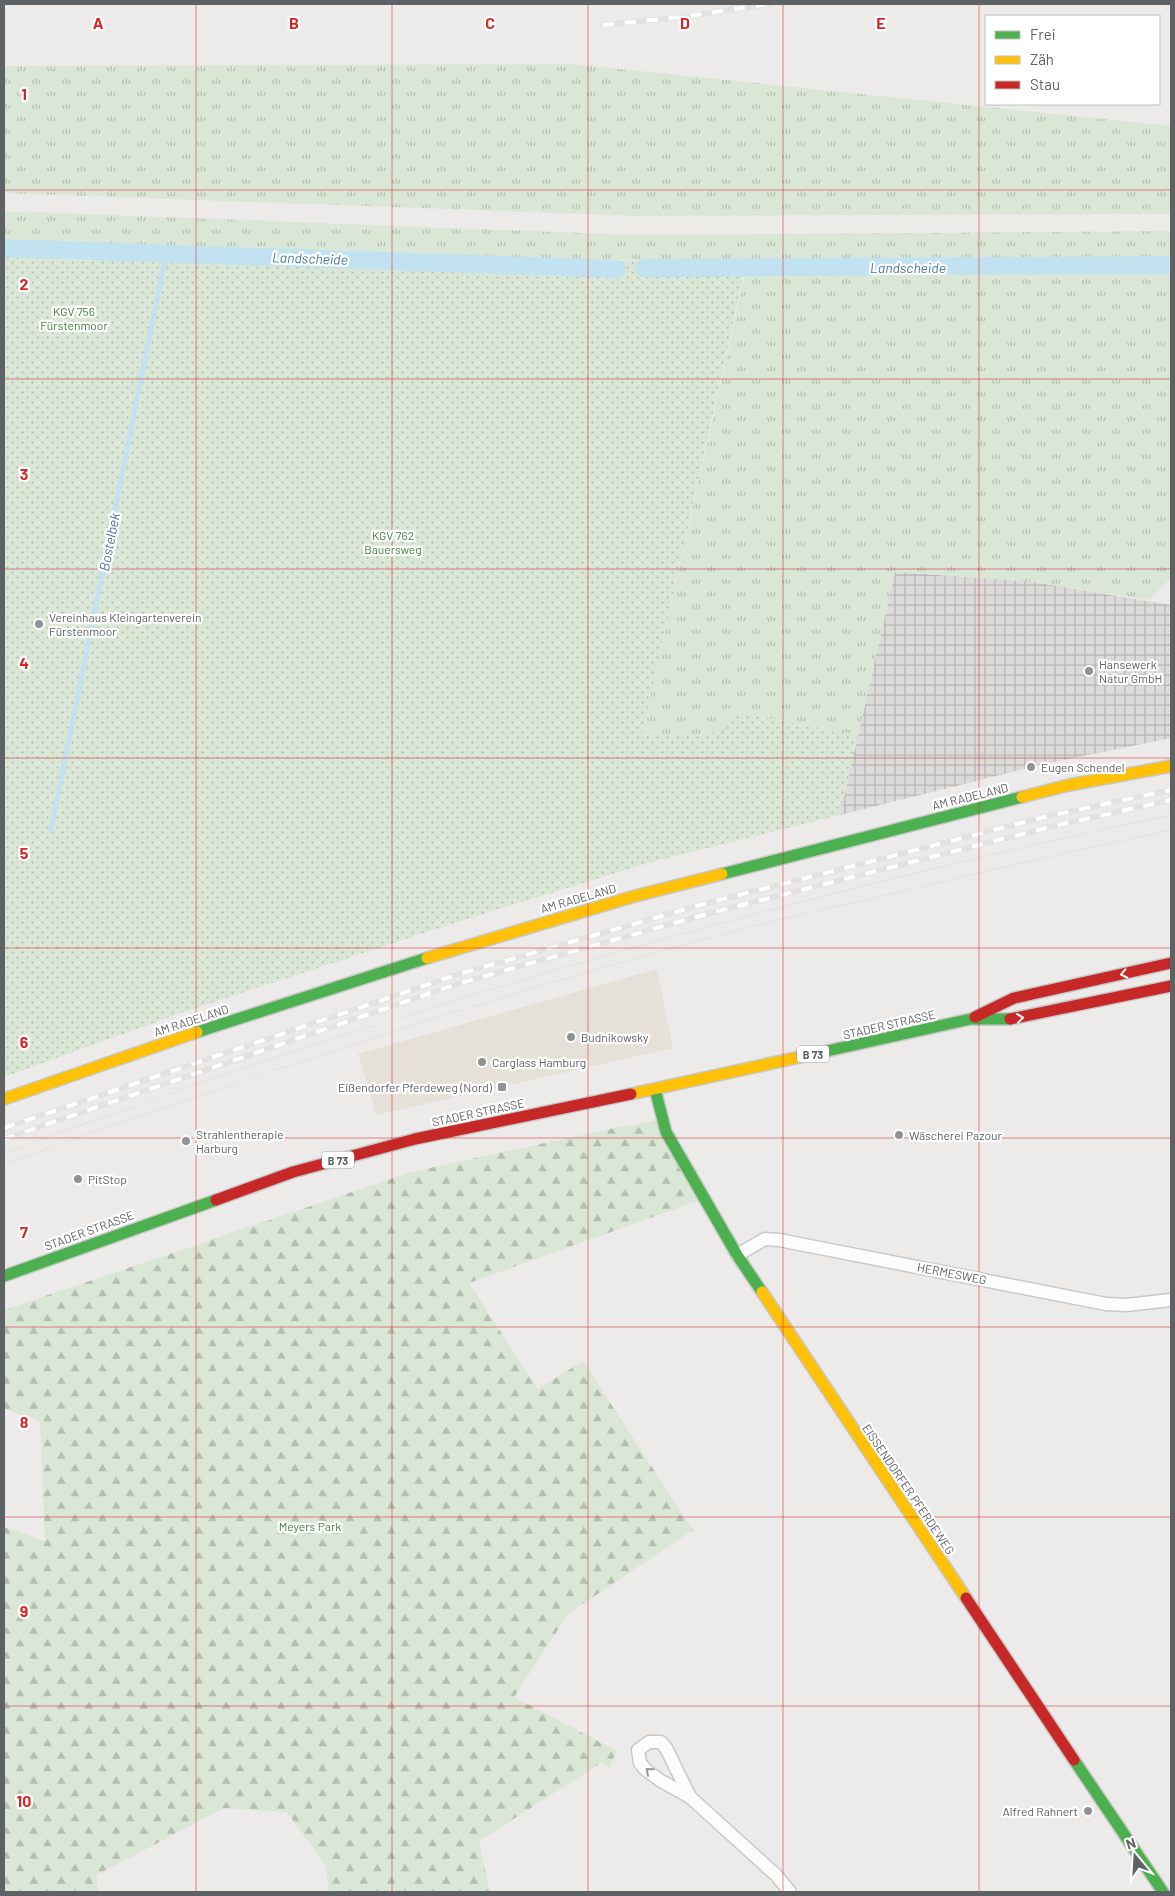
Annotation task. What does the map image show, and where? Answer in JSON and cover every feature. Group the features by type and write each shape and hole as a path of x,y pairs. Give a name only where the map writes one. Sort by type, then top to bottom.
{"street":[{"name":"AM RADELAND","path":"4,1099 196,1032 475,943 636,896 1069,786 1171,766"},
{"name":"STADER STRASSE","path":"971,1019 1014,998 1171,963"},
{"name":"STADER STRASSE","path":"4,1276 293,1172 415,1139 655,1089 971,1019 1018,1019 1171,986"},
{"name":"EISSENDORFER PFERDEWEG","path":"655,1089 666,1132 737,1255 1163,1892"},
{"name":"HERMESWEG","path":"737,1255 765,1239 779,1240 1106,1304 1126,1305 1171,1300"},
{"path":"690,1797 666,1748 661,1742 649,1742 638,1750 640,1763 646,1770 661,1781 690,1797 776,1875 790,1892"}],"shaded area":[{"path":"895,572 1027,581 1171,605 1171,738 1044,764 840,815"},
{"path":"657,969 673,1048 376,1115 358,1054"}],"green space":[{"path":"572,64 1171,126 1171,214 638,216 4,193 4,66"},
{"path":"4,211 636,235 1171,231 1171,256 746,264 4,242"},
{"name":"KGV 762 Bauersweg","path":"4,246 746,264 642,734 695,735 725,731 736,712 858,735 840,815 652,862 470,918 178,1014 4,1077"},
{"path":"1171,270 1171,578 1149,600 1027,581 895,572 858,735 736,712 726,731 695,735 642,734 745,274"},
{"name":"Meyers Park","path":"662,1120 703,1199 469,1283 538,1389 583,1361 693,1530 569,1613 514,1697 617,1751 609,1768 601,1763 479,1841 490,1892 329,1892 326,1866 287,1812 224,1808 97,1875 98,1892 4,1892 4,1527 45,1541 40,1421 4,1409 4,1310 411,1172 619,1127"}],"waterway":[{"name":"Landscheide","path":"4,248 617,269"},
{"name":"Bostelbek","path":"51,830 166,254"},
{"name":"Landscheide","path":"644,268 1171,265"}],"tram line":[{"path":"4,1153 291,1053 436,1006 581,963 875,883 1171,815"},
{"path":"4,1164 365,1040 639,957 784,918 1171,830"}],"railway":[{"path":"603,25 682,17 769,4"},
{"path":"4,1128 456,975 700,905 1049,816 1171,790"},
{"path":"4,1139 457,984 703,915 1050,827 1171,800"}],"traffic: fast":[{"path":"722,874 1022,797"},
{"path":"197,1032 427,958"},
{"path":"818,1053 971,1019 1010,1019"},
{"path":"655,1089 666,1132 737,1255 762,1292"},
{"path":"4,1276 216,1200"},
{"path":"1074,1760 1163,1892"}],"traffic: slow":[{"path":"1022,797 1069,785 1171,766"},
{"path":"427,958 635,896 722,874"},
{"path":"4,1099 197,1032"},
{"path":"631,1094 818,1053"},
{"path":"762,1292 966,1598"}],"traffic: jam":[{"path":"975,1017 1014,998 1171,963"},
{"path":"1010,1019 1171,986"},
{"path":"216,1200 293,1172 415,1139 631,1094"},
{"path":"966,1598 1074,1760"}],"place":[{"name":"Vereinhaus Kleingartenverein Fürstenmoor","path":"39,624"},
{"name":"Hansewerk Natur GmbH","path":"1089,671"},
{"name":"Eugen Schendel","path":"1031,767"},
{"name":"Budnikowsky","path":"571,1037"},
{"name":"Carglass Hamburg","path":"482,1062"},
{"name":"Eißendorfer Pferdeweg (Nord)","path":"502,1087"},
{"name":"Wäscherei Pazour","path":"899,1135"},
{"name":"Strahlentherapie Harburg","path":"186,1141"},
{"name":"PitStop","path":"78,1179"},
{"name":"Alfred Rahnert","path":"1088,1811"}],"park label":[{"name":"KGV 756 Fürstenmoor","path":"74,318"}]}
